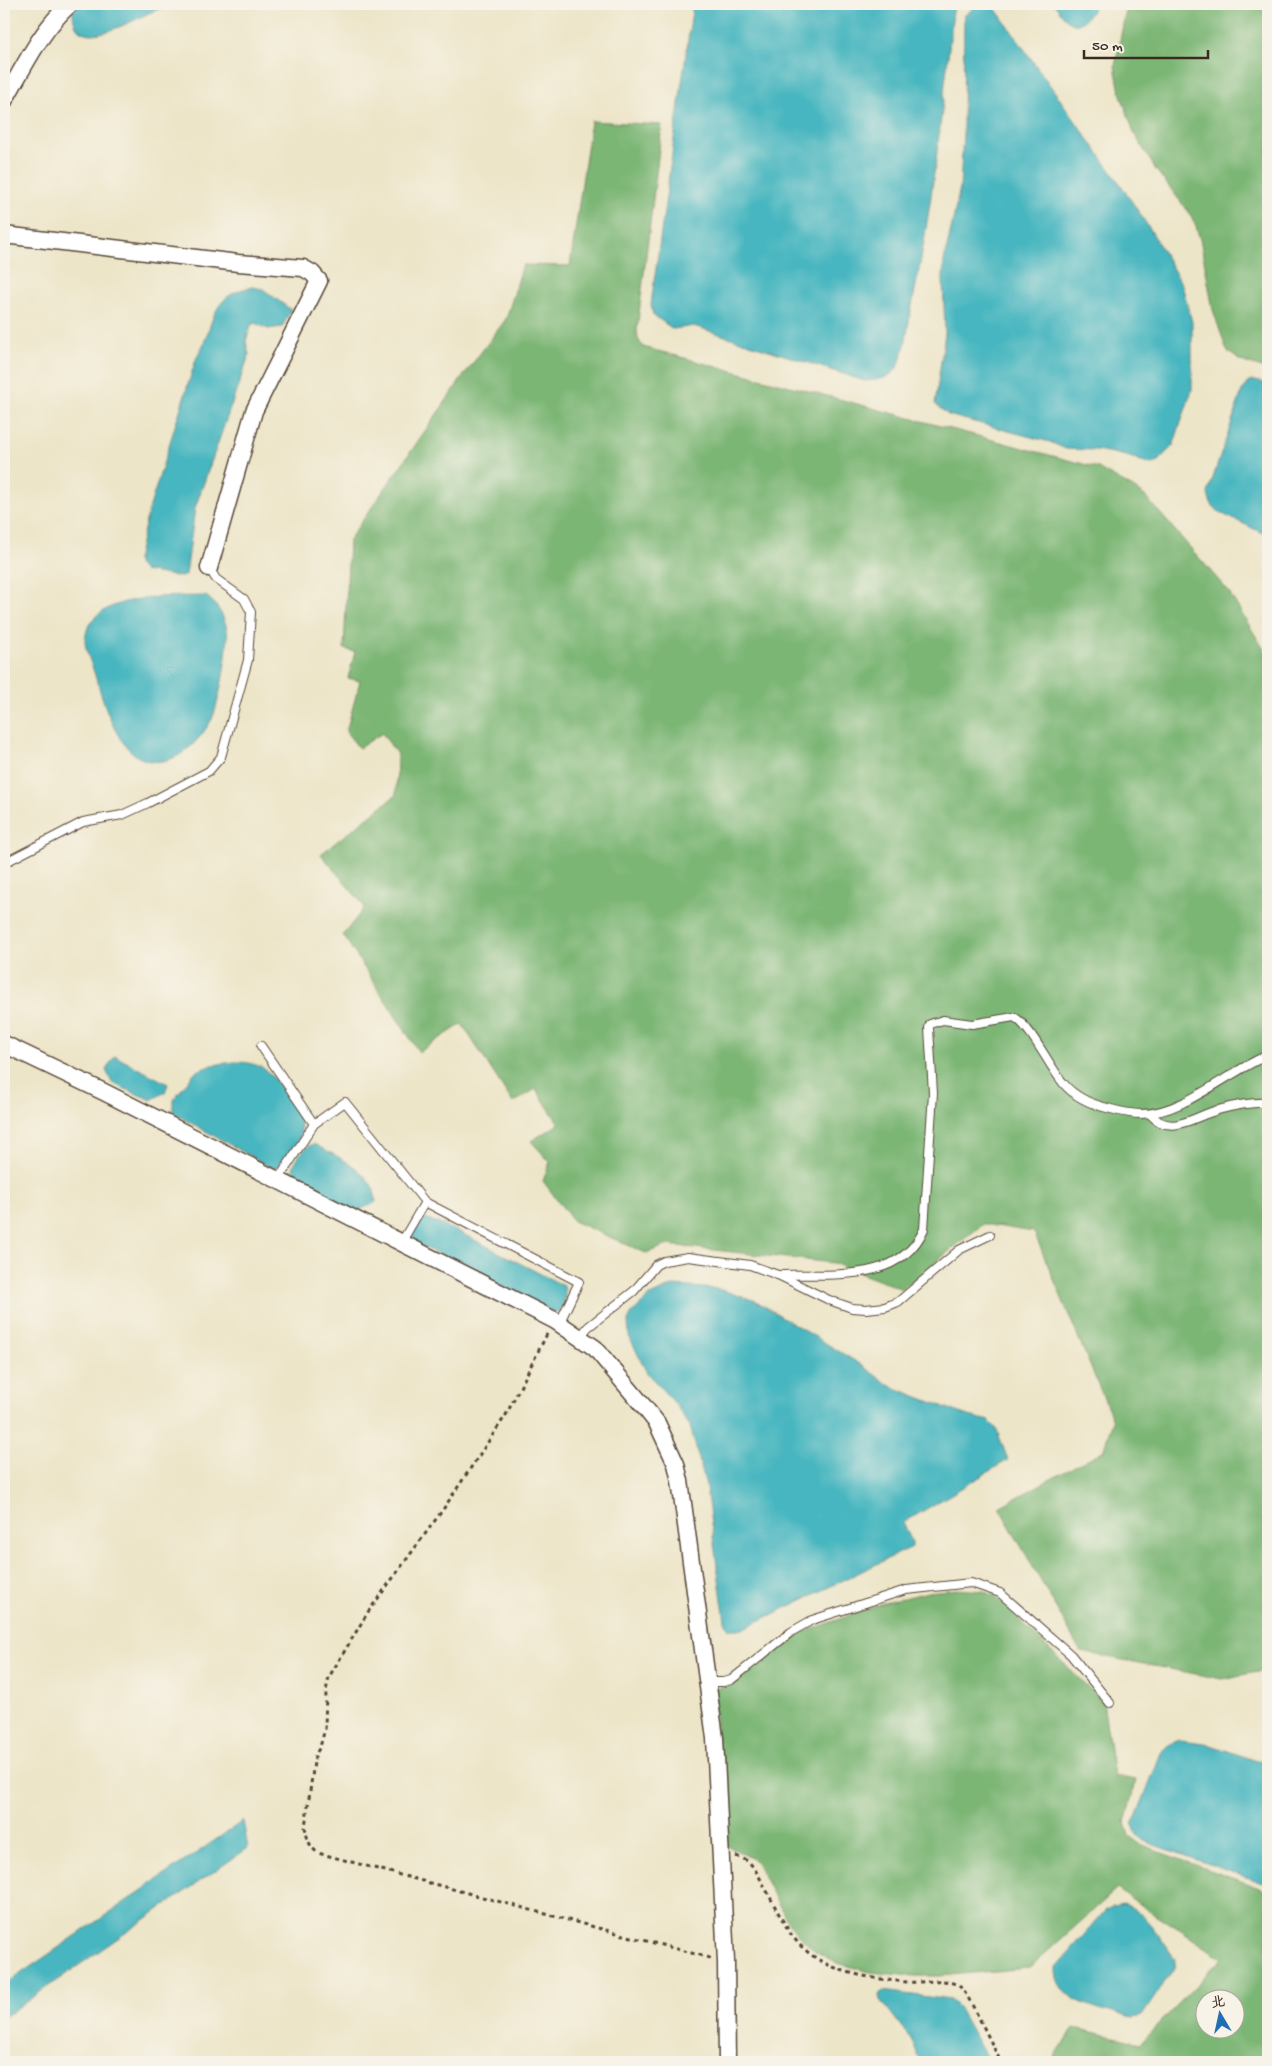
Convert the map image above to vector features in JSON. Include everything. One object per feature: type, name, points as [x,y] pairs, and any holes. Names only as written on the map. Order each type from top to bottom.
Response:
[{"type":"street","points":[[4,101],[42,34],[53,19],[70,4]]},
{"type":"street","points":[[4,236],[303,268],[312,273],[319,281],[254,411],[209,568]]},
{"type":"street","points":[[4,1044],[104,1092],[556,1322],[595,1348],[656,1423],[676,1464],[680,1481],[716,1738],[726,1962],[726,2062]]},
{"type":"lane","points":[[4,863],[83,822],[122,814],[148,803],[209,771],[222,757],[248,660],[251,612],[244,599],[216,579],[209,568]]},
{"type":"lane","points":[[778,1275],[817,1276],[864,1272],[900,1259],[920,1238],[924,1229],[933,1093],[929,1028],[930,1024],[934,1022],[944,1020],[972,1024],[1014,1017],[1025,1027],[1056,1074],[1072,1092],[1103,1107],[1127,1113],[1150,1114],[1175,1107],[1268,1055]]},
{"type":"lane","points":[[261,1046],[314,1124]]},
{"type":"lane","points":[[278,1180],[314,1124],[345,1102],[425,1202],[578,1282],[556,1322]]},
{"type":"lane","points":[[1150,1114],[1153,1118],[1166,1123],[1181,1124],[1217,1110],[1268,1103]]},
{"type":"lane","points":[[401,1243],[425,1202]]},
{"type":"lane","points":[[580,1337],[588,1327],[634,1291],[656,1265],[664,1260],[688,1257],[750,1265],[778,1275],[829,1300],[852,1308],[866,1309],[885,1307],[898,1302],[959,1250],[990,1235]]},
{"type":"lane","points":[[708,1682],[731,1680],[791,1632],[812,1620],[906,1590],[971,1583],[1000,1593],[1064,1648],[1110,1703]]},
{"type":"path","points":[[556,1322],[506,1416],[442,1511],[368,1612],[329,1677],[326,1690],[325,1729],[320,1747],[315,1756],[306,1828],[307,1837],[310,1846],[318,1853],[726,1962]]},
{"type":"path","points":[[721,1853],[731,1854],[748,1861],[770,1895],[789,1931],[804,1949],[820,1960],[850,1973],[915,1983],[948,1981],[961,1987],[1001,2062]]},
{"type":"green space","points":[[1127,4],[1268,4],[1268,370],[1241,361],[1227,351],[1213,310],[1201,243],[1196,226],[1188,211],[1156,170],[1134,133],[1120,92],[1115,66]]},
{"type":"green space","points":[[591,121],[662,125],[637,330],[638,339],[643,347],[1098,468],[1145,496],[1228,591],[1268,656],[1268,1670],[1222,1679],[1081,1652],[999,1507],[1103,1451],[1113,1420],[1034,1232],[983,1224],[902,1289],[833,1263],[668,1245],[646,1253],[573,1221],[543,1181],[550,1162],[531,1141],[559,1124],[536,1089],[513,1103],[462,1024],[419,1052],[343,935],[365,907],[321,854],[396,795],[397,754],[382,733],[359,748],[346,732],[360,681],[348,678],[355,652],[344,649],[349,540],[467,371],[506,319],[523,265],[570,266]]},
{"type":"green space","points":[[956,1589],[983,1591],[995,1596],[1103,1702],[1114,1776],[1136,1780],[1125,1823],[1129,1836],[1143,1846],[1268,1891],[1268,2062],[1051,2062],[1074,2028],[1141,2043],[1222,1958],[1117,1889],[1029,1968],[938,1976],[870,1972],[837,1963],[815,1951],[796,1933],[788,1922],[755,1860],[726,1845],[713,1690],[746,1676],[799,1634],[880,1604],[928,1592]]},
{"type":"water","points":[[80,4],[182,4],[155,11],[117,28],[92,34],[82,32],[75,25],[73,11]]},
{"type":"water","points":[[693,4],[957,4],[953,11],[931,199],[906,340],[896,369],[886,377],[865,381],[694,326],[673,329],[653,315],[651,304]]},
{"type":"water","points":[[978,4],[991,4],[995,8],[1121,185],[1153,234],[1182,285],[1192,322],[1192,390],[1173,446],[1156,463],[1150,464],[1127,456],[1097,450],[1066,449],[1050,442],[948,415],[935,404],[945,333],[944,261],[960,188],[963,134],[964,16]]},
{"type":"water","points":[[1054,4],[1097,4],[1085,20],[1075,24],[1066,19]]},
{"type":"water","points":[[252,287],[263,289],[291,310],[282,327],[268,329],[255,323],[251,325],[246,341],[249,355],[195,508],[186,575],[181,577],[144,571],[137,560],[147,516],[196,359],[220,305],[227,297],[237,291]]},
{"type":"water","points":[[1251,380],[1268,384],[1268,535],[1220,513],[1212,505],[1208,493],[1242,391]]},
{"type":"water","points":[[206,596],[220,611],[226,625],[228,638],[218,701],[212,719],[200,737],[184,752],[174,758],[164,761],[143,759],[124,744],[110,720],[86,647],[85,640],[89,626],[93,619],[104,611],[131,601],[146,598]]},
{"type":"water","points":[[115,1056],[168,1084],[165,1092],[151,1100],[112,1083],[106,1070]]},
{"type":"water","points":[[234,1062],[254,1065],[267,1071],[285,1094],[299,1120],[301,1132],[297,1144],[289,1155],[275,1168],[175,1114],[173,1109],[173,1100],[195,1072],[212,1065]]},
{"type":"water","points":[[314,1144],[362,1173],[374,1191],[376,1202],[355,1212],[312,1192],[302,1185],[296,1177],[293,1168],[302,1152]]},
{"type":"water","points":[[423,1217],[461,1233],[564,1286],[565,1298],[563,1306],[558,1312],[554,1313],[414,1242],[411,1238],[416,1224]]},
{"type":"water","points":[[672,1286],[718,1289],[756,1301],[860,1364],[890,1386],[965,1415],[989,1421],[996,1428],[1008,1460],[903,1523],[912,1542],[912,1547],[742,1629],[729,1629],[725,1621],[705,1481],[690,1426],[673,1401],[647,1373],[629,1336],[628,1321],[632,1313],[650,1296]]},
{"type":"water","points":[[1180,1740],[1205,1743],[1257,1761],[1268,1762],[1268,1885],[1144,1841],[1137,1835],[1133,1825],[1161,1753],[1167,1745]]},
{"type":"water","points":[[243,1821],[248,1848],[4,2017],[4,1985]]},
{"type":"water","points":[[1123,1904],[1131,1907],[1146,1919],[1175,1959],[1174,1968],[1142,2016],[1133,2018],[1092,2007],[1081,2002],[1062,1989],[1057,1979],[1056,1967],[1105,1911],[1113,1906]]},
{"type":"water","points":[[883,1991],[951,2000],[958,2007],[989,2062],[922,2062],[910,2038],[881,2000],[880,1995]]}]
